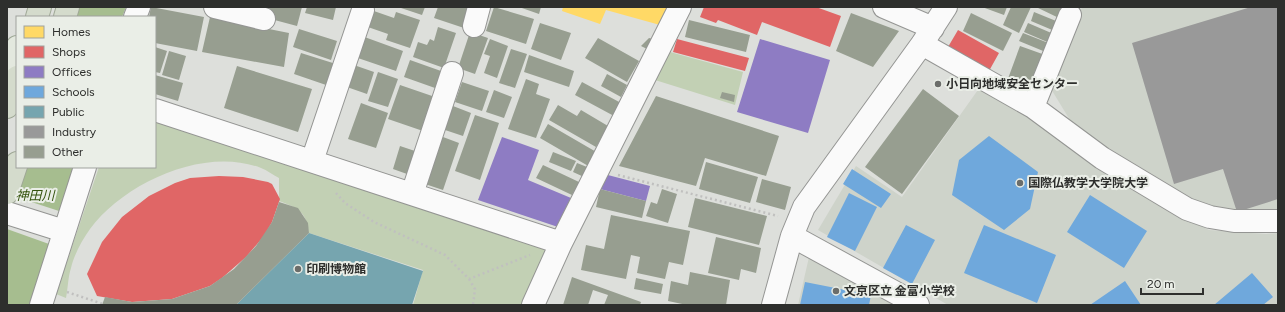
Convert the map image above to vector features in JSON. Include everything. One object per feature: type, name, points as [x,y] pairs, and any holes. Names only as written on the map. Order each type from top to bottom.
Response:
[{"type":"highway","points":[[7,107],[16,80]]},
{"type":"highway","points":[[7,193],[16,166]]},
{"type":"main road","points":[[7,78],[16,50]]},
{"type":"street","points":[[215,7],[264,19]]},
{"type":"street","points":[[533,305],[561,243],[680,7]]},
{"type":"street","points":[[884,7],[1033,107],[1102,158],[1187,209],[1210,217],[1234,221],[1278,221]]},
{"type":"street","points":[[773,305],[795,229],[804,208],[928,36],[946,7]]},
{"type":"street","points":[[312,161],[363,10]]},
{"type":"street","points":[[1033,107],[1070,15]]},
{"type":"street","points":[[412,194],[452,73]]},
{"type":"street","points":[[156,110],[561,243]]},
{"type":"street","points":[[44,304],[61,230],[85,168]]},
{"type":"street","points":[[7,213],[61,230]]},
{"type":"street","points":[[795,229],[918,305]]},
{"type":"path","points":[[598,170],[795,229]]},
{"type":"path","points":[[332,188],[345,203],[374,222],[445,255],[470,278],[474,289],[473,305]]},
{"type":"path","points":[[470,278],[526,258],[531,254]]},
{"type":"path","points":[[66,292],[103,304]]},
{"type":"shaded area","points":[[1082,7],[1278,7],[1278,215],[1213,211],[1161,184],[1073,125],[1051,89]]},
{"type":"shaded area","points":[[670,52],[743,72],[735,105],[655,80]]},
{"type":"shaded area","name":"国際仏教学大学院大学","points":[[980,87],[1029,113],[1181,216],[1209,230],[1266,234],[1278,233],[1278,305],[948,305],[818,230],[856,166],[902,197]]},
{"type":"shaded area","points":[[156,119],[554,247],[527,305],[413,305],[423,270],[309,233],[306,220],[300,211],[279,201],[279,178],[261,168],[239,162],[215,162],[191,166],[167,173],[144,184],[123,197],[105,212],[90,229],[81,243],[70,271],[66,298],[56,294],[99,168],[156,168]]},
{"type":"shaded area","name":"文京区立 金富小学校","points":[[809,257],[896,305],[798,305]]},
{"type":"water","points":[[66,7],[126,7],[122,16],[62,16]]},
{"type":"water","name":"神田川","points":[[16,168],[74,168],[29,305],[7,305],[7,186]]},
{"type":"pier","points":[[7,194],[59,211],[49,244],[7,229]]},
{"type":"building: Homes","points":[[563,7],[669,7],[660,25],[606,10],[600,24],[562,11]]},
{"type":"building: Shops","points":[[704,7],[816,7],[841,16],[830,47],[762,22],[757,35],[718,20],[716,23],[700,17]]},
{"type":"building: Shops","points":[[958,30],[999,53],[989,71],[948,47]]},
{"type":"building: Shops","points":[[677,39],[749,58],[745,71],[673,52]]},
{"type":"building: Shops","points":[[219,176],[243,177],[268,182],[272,184],[280,199],[272,222],[264,236],[246,257],[222,278],[210,286],[172,299],[132,302],[97,296],[87,274],[102,242],[122,217],[149,196],[175,183],[190,178]]},
{"type":"building: Offices","points":[[760,39],[830,60],[808,133],[737,112]]},
{"type":"building: Offices","points":[[502,137],[539,150],[528,180],[571,198],[558,227],[478,200]]},
{"type":"building: Offices","points":[[604,174],[650,186],[646,201],[600,189]]},
{"type":"building: Schools","points":[[989,136],[1038,172],[1030,209],[1004,230],[952,195],[959,160]]},
{"type":"building: Schools","points":[[852,169],[891,194],[881,208],[843,184]]},
{"type":"building: Schools","points":[[849,193],[877,207],[855,251],[827,237]]},
{"type":"building: Schools","points":[[1090,195],[1147,231],[1124,268],[1067,232]]},
{"type":"building: Schools","points":[[906,225],[935,240],[912,284],[883,268]]},
{"type":"building: Schools","points":[[984,225],[1056,255],[1037,303],[964,273]]},
{"type":"building: Schools","points":[[1252,273],[1273,297],[1263,305],[1214,305]]},
{"type":"building: Schools","points":[[1125,281],[1141,305],[1090,305]]},
{"type":"building: Schools","points":[[805,282],[871,295],[869,305],[800,305]]},
{"type":"building: Public","points":[[309,233],[423,271],[412,305],[236,305]]},
{"type":"building: Industry","points":[[1251,7],[1278,7],[1278,199],[1237,212],[1223,169],[1174,184],[1132,43]]},
{"type":"building: Other","points":[[151,7],[204,17],[197,51],[156,43],[156,16],[149,16]]},
{"type":"building: Other","points":[[270,7],[302,7],[297,26],[267,18]]},
{"type":"building: Other","points":[[307,7],[336,7],[333,20],[305,13]]},
{"type":"building: Other","points":[[398,7],[425,7],[422,15]]},
{"type":"building: Other","points":[[438,7],[471,7],[464,28],[434,18]]},
{"type":"building: Other","points":[[494,7],[534,19],[526,44],[486,31]]},
{"type":"building: Other","points":[[519,7],[541,7],[539,14]]},
{"type":"building: Other","points":[[982,7],[1007,7],[1004,15]]},
{"type":"building: Other","points":[[1011,7],[1031,7],[1019,33],[1003,25]]},
{"type":"building: Other","points":[[1036,7],[1066,7],[1061,19]]},
{"type":"building: Other","points":[[371,10],[394,18],[396,12],[420,20],[410,48],[386,40],[388,34],[365,26]]},
{"type":"building: Other","points":[[1034,12],[1061,23],[1057,32],[1031,21]]},
{"type":"building: Other","points":[[851,13],[899,31],[873,67],[836,51]]},
{"type":"building: Other","points":[[971,13],[1012,33],[1003,51],[963,31]]},
{"type":"building: Other","points":[[210,17],[289,33],[284,67],[202,52]]},
{"type":"building: Other","points":[[689,20],[750,35],[746,52],[685,37]]},
{"type":"building: Other","points":[[540,23],[571,33],[561,60],[531,49]]},
{"type":"building: Other","points":[[1028,23],[1056,35],[1052,44],[1024,32]]},
{"type":"building: Other","points":[[438,27],[456,33],[444,68],[413,57],[418,42],[427,45],[430,39],[434,41]]},
{"type":"building: Other","points":[[299,29],[337,41],[331,60],[293,47]]},
{"type":"building: Other","points":[[470,32],[488,38],[475,74],[458,68]]},
{"type":"building: Other","points":[[1023,33],[1051,44],[1048,53],[1019,41]]},
{"type":"building: Other","points":[[359,35],[403,51],[396,71],[352,56]]},
{"type":"building: Other","points":[[598,38],[639,61],[627,82],[585,58]]},
{"type":"building: Other","points":[[649,38],[657,40],[651,51],[641,46]]},
{"type":"building: Other","points":[[490,39],[508,46],[497,78],[484,73],[490,56],[484,54]]},
{"type":"building: Other","points":[[1020,46],[1048,56],[1034,94],[1006,84]]},
{"type":"building: Other","points":[[156,47],[167,51],[160,73],[156,72]]},
{"type":"building: Other","points":[[511,49],[527,54],[515,88],[499,83]]},
{"type":"building: Other","points":[[169,51],[186,56],[179,80],[162,75]]},
{"type":"building: Other","points":[[301,53],[336,64],[329,86],[294,74]]},
{"type":"building: Other","points":[[529,55],[574,71],[569,87],[524,72]]},
{"type":"building: Other","points":[[410,60],[441,71],[435,88],[404,77]]},
{"type":"building: Other","points":[[351,64],[374,72],[367,94],[344,86]]},
{"type":"building: Other","points":[[237,66],[312,89],[298,132],[224,108]]},
{"type":"building: Other","points":[[378,72],[398,79],[388,107],[368,101]]},
{"type":"building: Other","points":[[607,74],[627,85],[621,97],[601,86]]},
{"type":"building: Other","points":[[156,75],[183,83],[178,101],[156,94]]},
{"type":"building: Other","points":[[526,79],[539,84],[536,94],[550,99],[536,138],[508,129]]},
{"type":"building: Other","points":[[462,82],[489,91],[482,111],[455,102]]},
{"type":"building: Other","points":[[582,82],[621,103],[614,116],[575,95]]},
{"type":"building: Other","points":[[400,85],[435,97],[423,131],[388,119]]},
{"type":"building: Other","points":[[923,89],[959,116],[902,194],[865,167]]},
{"type":"building: Other","points":[[494,90],[512,97],[504,118],[486,112]]},
{"type":"building: Other","points":[[722,92],[735,95],[734,102],[720,98]]},
{"type":"building: Other","points":[[656,96],[779,136],[766,176],[705,158],[696,186],[619,166]]},
{"type":"building: Other","points":[[361,103],[388,113],[376,148],[348,139]]},
{"type":"building: Other","points":[[558,105],[577,116],[581,110],[608,126],[596,147],[549,120]]},
{"type":"building: Other","points":[[453,106],[471,113],[463,136],[445,130]]},
{"type":"building: Other","points":[[475,115],[499,123],[480,180],[455,171]]},
{"type":"building: Other","points":[[548,124],[598,153],[590,167],[540,138]]},
{"type":"building: Other","points":[[435,134],[459,143],[443,190],[419,182]]},
{"type":"building: Other","points":[[400,146],[415,151],[407,174],[393,169]]},
{"type":"building: Other","points":[[553,152],[576,161],[571,171],[549,162]]},
{"type":"building: Other","points":[[706,162],[758,177],[750,203],[699,189]]},
{"type":"building: Other","points":[[577,163],[587,167],[584,177],[573,172]]},
{"type":"building: Other","points":[[543,165],[579,182],[572,195],[536,178]]},
{"type":"building: Other","points":[[762,179],[791,187],[785,210],[756,202]]},
{"type":"building: Other","points":[[600,189],[646,201],[642,218],[596,207]]},
{"type":"building: Other","points":[[662,189],[677,194],[668,223],[646,216],[651,202],[657,204]]},
{"type":"building: Other","points":[[695,198],[767,216],[759,245],[688,227]]},
{"type":"building: Other","points":[[279,202],[298,208],[308,223],[309,233],[236,305],[102,305],[105,297],[132,302],[172,299],[210,286],[234,269],[256,246],[272,222]]},
{"type":"building: Other","points":[[611,215],[690,231],[683,265],[669,262],[665,279],[637,273],[640,257],[631,255],[626,279],[581,270],[586,245],[604,249]]},
{"type":"building: Other","points":[[716,237],[761,248],[756,273],[741,269],[739,280],[708,273]]},
{"type":"building: Other","points":[[690,272],[730,280],[726,305],[687,305],[668,301],[671,281],[688,285]]},
{"type":"building: Other","points":[[572,277],[641,302],[640,305],[604,305],[608,295],[593,290],[588,305],[563,305]]},
{"type":"building: Other","points":[[636,278],[663,284],[661,294],[634,289]]},
{"type":"place","name":"小日向地域安全センター","points":[[938,84]]},
{"type":"place","name":"国際仏教学大学院大学","points":[[1020,183]]},
{"type":"place","name":"印刷博物館","points":[[298,269]]},
{"type":"place","name":"文京区立 金富小学校","points":[[836,291]]}]
